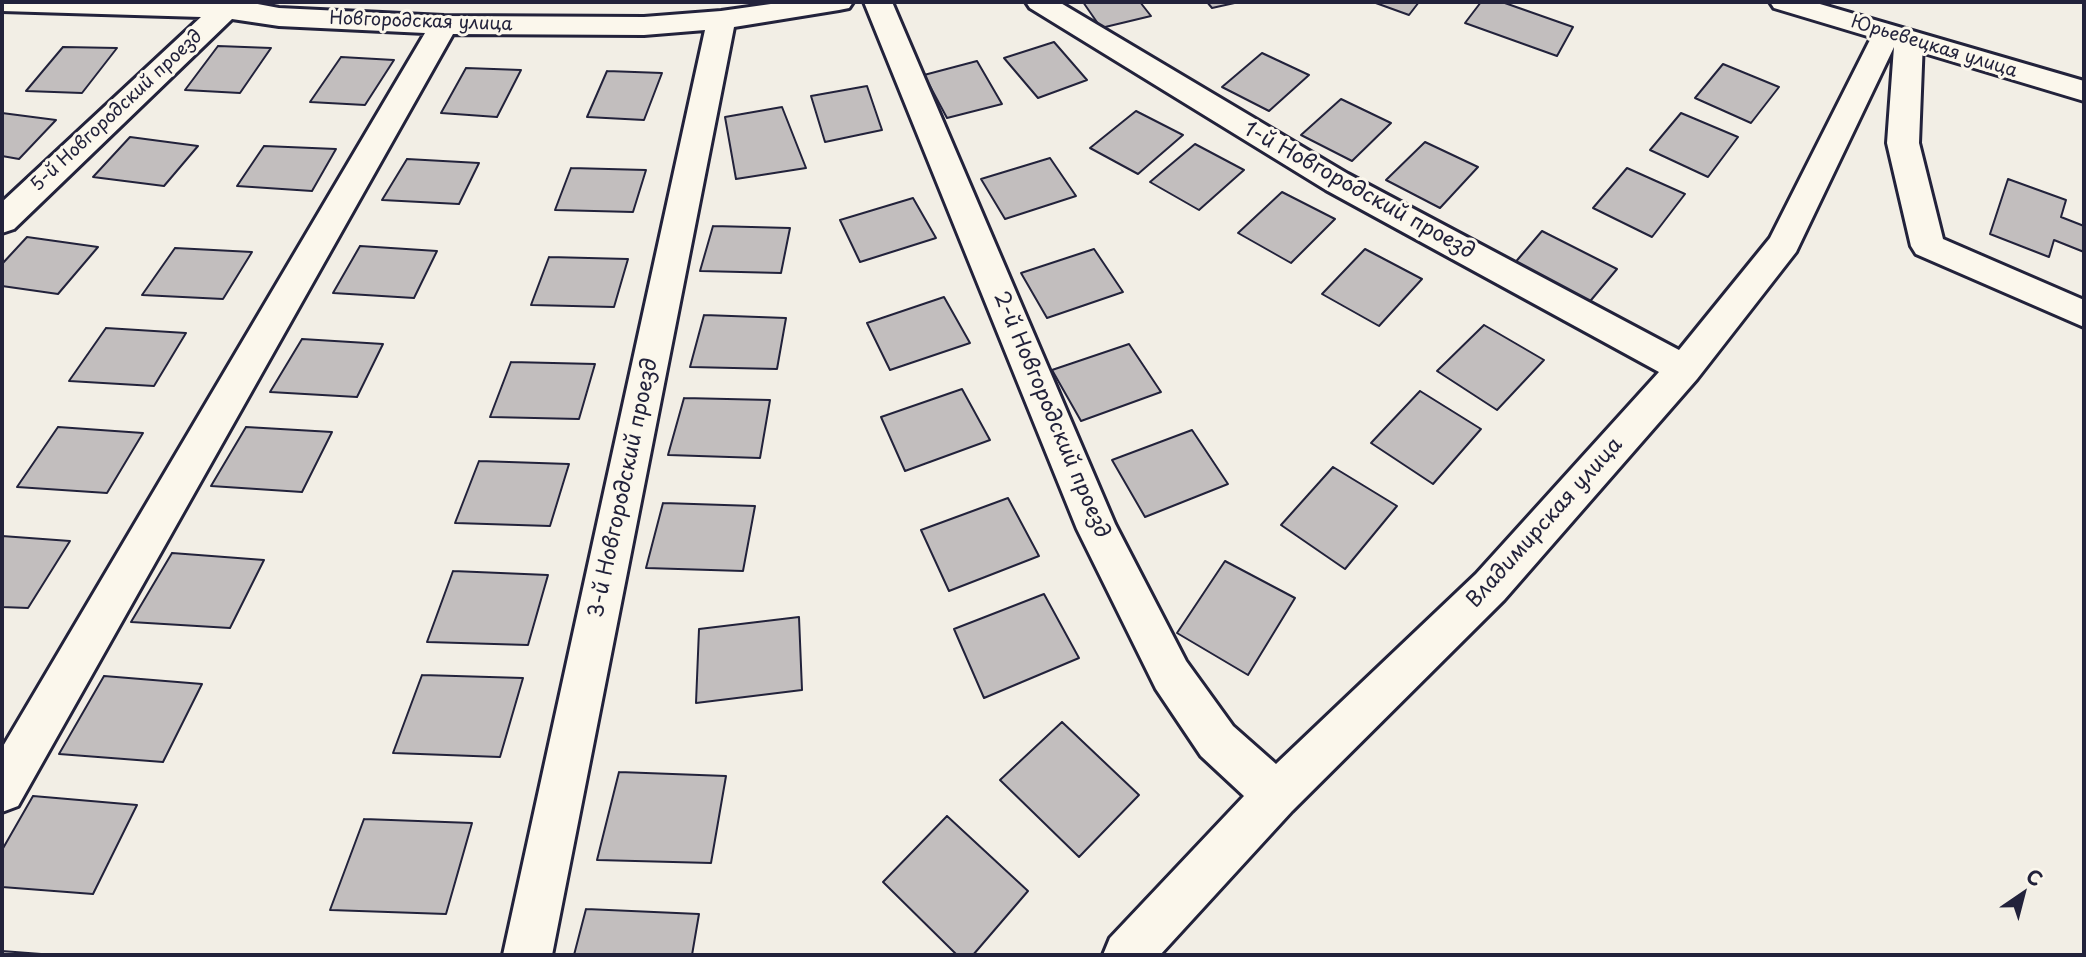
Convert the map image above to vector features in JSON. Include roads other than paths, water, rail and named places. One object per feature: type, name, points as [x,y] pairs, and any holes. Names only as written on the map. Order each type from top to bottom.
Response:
[{"type":"street","name":"Новгородская улица","points":[[2,3],[229,5],[279,17],[444,25],[643,26],[720,20],[839,2]]},
{"type":"street","name":"2-й Новгородский проезд","points":[[878,2],[1097,529],[1171,675],[1217,741],[1276,795]]},
{"type":"street","name":"1-й Новгородский проезд","points":[[1040,2],[1337,182],[1684,369]]},
{"type":"street","name":"Юрьевецкая улица","points":[[1784,2],[2084,91]]},
{"type":"street","name":"5-й Новгородский проезд","points":[[2,221],[229,5]]},
{"type":"street","name":"3-й Новгородский проезд","points":[[528,955],[720,20]]},
{"type":"street","points":[[2,790],[444,25]]},
{"type":"street","name":"Владимирская улица","points":[[1127,955],[1276,795],[1490,587],[1684,369],[1784,244],[1898,37]]},
{"type":"street","points":[[1898,37],[1903,142],[1928,246],[2084,314]]}]
